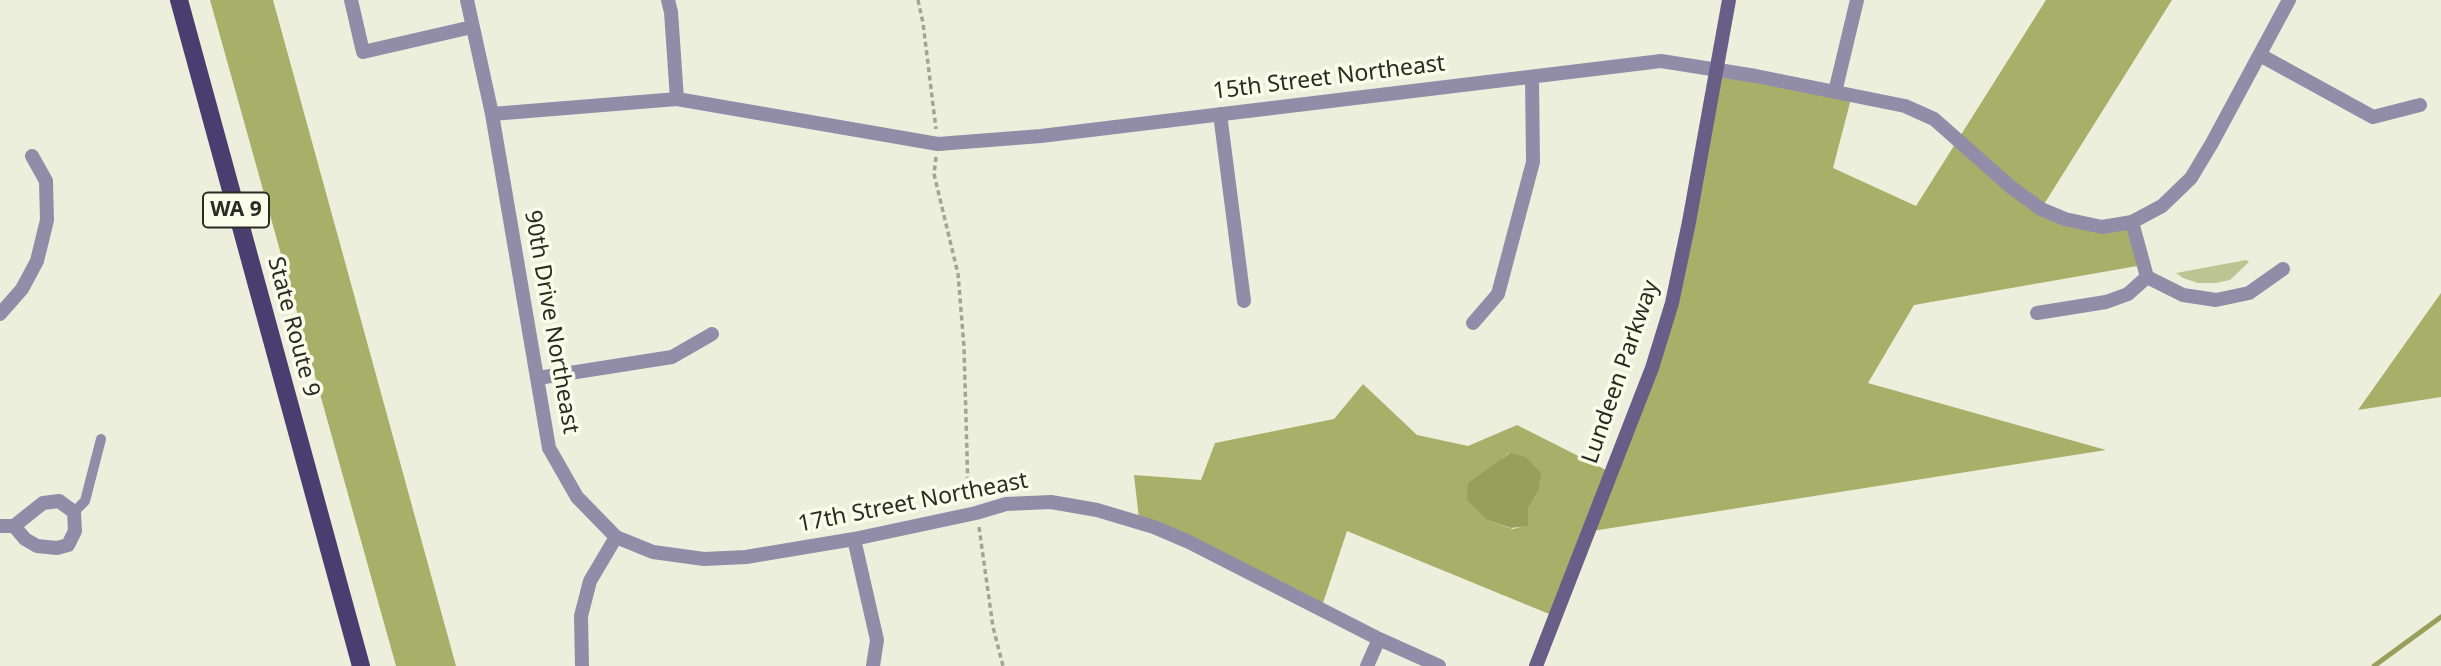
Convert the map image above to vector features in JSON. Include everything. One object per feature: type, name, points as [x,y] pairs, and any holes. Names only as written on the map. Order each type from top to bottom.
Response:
[{"type":"main road","name":"State Route 9","points":[[179,0],[361,666]]},
{"type":"main road","name":"Lundeen Parkway","points":[[1536,666],[1651,368],[1672,303],[1729,0]]},
{"type":"street","points":[[351,0],[363,52],[472,27]]},
{"type":"street","name":"90th Drive Northeast","points":[[467,0],[492,114],[549,448],[577,497],[616,537]]},
{"type":"street","points":[[668,0],[677,99]]},
{"type":"street","points":[[1835,92],[1857,0]]},
{"type":"street","points":[[2283,270],[2249,293],[2216,300],[2183,296],[2147,277],[2132,222],[2162,206],[2191,178],[2289,0]]},
{"type":"street","points":[[2260,55],[2373,117],[2420,105]]},
{"type":"street","name":"15th Street Northeast","points":[[492,114],[677,99],[938,144],[1041,136],[1661,61],[1717,69],[1905,106],[1934,119],[2012,188],[2040,209],[2065,219],[2102,227],[2132,222]]},
{"type":"street","points":[[1473,323],[1498,294],[1533,163],[1532,77]]},
{"type":"street","points":[[1220,114],[1244,301]]},
{"type":"street","points":[[0,314],[22,289],[37,261],[47,220],[46,181],[32,156]]},
{"type":"street","points":[[2038,313],[2106,302],[2128,294],[2147,277]]},
{"type":"street","points":[[538,378],[672,358],[712,334]]},
{"type":"street","points":[[59,501],[74,512],[75,531],[68,545],[57,548],[37,546],[7,526],[43,503],[59,501]]},
{"type":"street","name":"17th Street Northeast","points":[[616,537],[653,552],[704,559],[746,557],[854,539],[1006,505],[1051,502],[1097,510],[1154,527],[1439,666]]},
{"type":"street","points":[[582,666],[581,616],[590,581],[616,537]]},
{"type":"street","points":[[854,539],[877,640],[873,666]]},
{"type":"street","points":[[1367,666],[1379,639]]},
{"type":"lane","points":[[74,512],[85,501],[101,439]]},
{"type":"path","points":[[918,0],[938,144],[934,174],[958,274],[964,346],[968,490],[982,543],[993,627],[1003,666]]},
{"type":"shaded area","points":[[210,0],[273,0],[456,666],[396,666]]},
{"type":"shaded area","points":[[2046,0],[2172,0],[2041,209],[2065,219],[2132,222],[2143,265],[1914,305],[1868,383],[2106,450],[1586,532],[1554,616],[1347,531],[1320,612],[1139,519],[1134,475],[1201,480],[1215,443],[1334,419],[1363,384],[1417,435],[1468,446],[1517,425],[1610,472],[1652,368],[1717,69],[1852,95],[1833,168],[1916,206]],"holes":[[[1509,453],[1538,492],[1528,509],[1528,525],[1513,529],[1487,520],[1490,469]]]},
{"type":"shaded area","points":[[2246,260],[2249,262],[2230,280],[2216,283],[2198,283],[2176,273]]},
{"type":"shaded area","points":[[2441,293],[2441,397],[2358,410]]},
{"type":"shaded area","points":[[1510,453],[1526,457],[1541,473],[1538,492],[1528,509],[1528,526],[1511,528],[1487,520],[1467,500],[1468,483]]},
{"type":"waterway","points":[[2374,666],[2441,617]]}]
